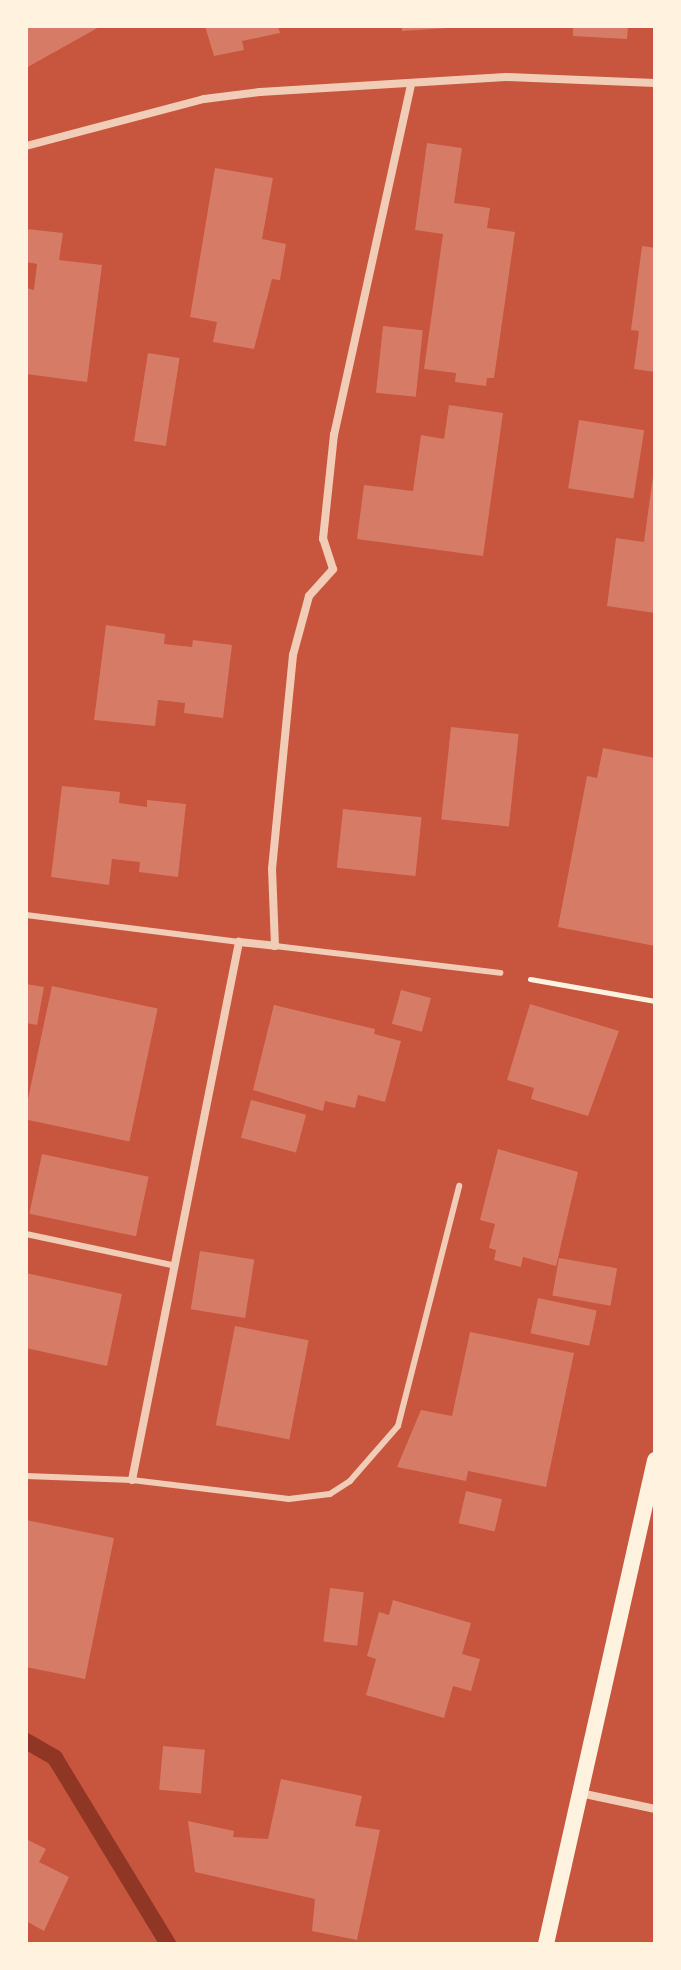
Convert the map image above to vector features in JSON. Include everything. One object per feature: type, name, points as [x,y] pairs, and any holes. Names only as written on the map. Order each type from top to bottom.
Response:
[{"type":"main road","points":[[546,1944],[655,1460]]},
{"type":"street","points":[[26,146],[204,99],[506,77],[655,83]]},
{"type":"street","points":[[132,1480],[172,1265],[239,942],[275,946],[272,869],[293,655],[309,596],[333,569],[323,539],[334,435],[411,86]]},
{"type":"street","points":[[579,1793],[655,1809]]},
{"type":"lane","points":[[26,915],[239,942]]},
{"type":"lane","points":[[275,946],[500,973]]},
{"type":"lane","points":[[26,1476],[132,1480],[310,1498],[330,1494],[374,1459],[398,1426],[459,1186]]},
{"type":"lane","points":[[26,1234],[172,1265]]},
{"type":"path","points":[[500,973],[655,1001]]},
{"type":"building","points":[[26,26],[101,26],[26,68]]},
{"type":"building","points":[[205,26],[278,26],[280,33],[242,41],[244,50],[214,56]]},
{"type":"building","points":[[402,26],[448,26],[448,28],[402,31]]},
{"type":"building","points":[[573,26],[628,26],[627,39],[573,36]]},
{"type":"building","points":[[427,143],[462,148],[454,203],[490,208],[487,228],[515,232],[494,378],[487,378],[486,386],[455,382],[456,373],[424,369],[443,234],[415,230]]},
{"type":"building","points":[[215,168],[273,178],[262,239],[286,244],[280,280],[272,279],[254,349],[213,342],[217,322],[190,317]]},
{"type":"building","points":[[26,229],[63,233],[59,260],[102,265],[87,382],[26,374],[26,288],[34,290],[37,264],[26,262]]},
{"type":"building","points":[[642,246],[655,248],[655,372],[634,369],[639,331],[631,330]]},
{"type":"building","points":[[383,326],[423,330],[416,397],[376,393]]},
{"type":"building","points":[[148,353],[180,358],[166,446],[134,441]]},
{"type":"building","points":[[449,405],[503,413],[483,556],[357,539],[364,485],[413,491],[421,435],[444,439]]},
{"type":"building","points":[[579,420],[644,430],[633,498],[568,488]]},
{"type":"building","points":[[653,476],[655,613],[607,606],[616,538],[644,542]]},
{"type":"building","points":[[106,625],[165,634],[164,644],[192,647],[193,640],[232,645],[223,718],[184,713],[185,703],[158,700],[155,726],[94,720]]},
{"type":"building","points":[[451,727],[519,734],[509,827],[441,819]]},
{"type":"building","points":[[603,748],[655,758],[655,946],[558,927],[587,776],[597,778]]},
{"type":"building","points":[[62,786],[120,792],[119,803],[147,807],[147,800],[186,804],[178,877],[139,872],[140,862],[112,859],[109,885],[51,877]]},
{"type":"building","points":[[343,809],[422,817],[415,876],[337,868]]},
{"type":"building","points":[[26,984],[44,987],[37,1025],[26,1023]]},
{"type":"building","points":[[52,986],[158,1008],[129,1141],[26,1120]]},
{"type":"building","points":[[401,990],[431,998],[422,1032],[392,1024]]},
{"type":"building","points":[[530,1004],[619,1031],[588,1116],[531,1099],[534,1088],[507,1080]]},
{"type":"building","points":[[274,1005],[375,1029],[374,1034],[401,1041],[385,1102],[358,1095],[355,1108],[325,1101],[323,1111],[253,1090]]},
{"type":"building","points":[[251,1100],[306,1115],[296,1152],[241,1138]]},
{"type":"building","points":[[498,1149],[578,1172],[556,1266],[523,1257],[521,1267],[494,1260],[496,1250],[489,1248],[495,1224],[480,1220]]},
{"type":"building","points":[[42,1154],[149,1177],[136,1236],[29,1214]]},
{"type":"building","points":[[200,1251],[254,1260],[245,1318],[191,1309]]},
{"type":"building","points":[[559,1258],[617,1268],[611,1306],[552,1295]]},
{"type":"building","points":[[26,1273],[122,1294],[107,1366],[26,1348]]},
{"type":"building","points":[[538,1298],[597,1310],[589,1346],[531,1333]]},
{"type":"building","points":[[235,1326],[309,1340],[289,1439],[216,1425]]},
{"type":"building","points":[[470,1332],[574,1353],[546,1487],[468,1471],[466,1481],[397,1467],[421,1410],[452,1416]]},
{"type":"building","points":[[466,1491],[502,1499],[495,1531],[459,1523]]},
{"type":"building","points":[[26,1520],[114,1538],[85,1679],[26,1667]]},
{"type":"building","points":[[330,1588],[364,1592],[357,1646],[323,1642]]},
{"type":"building","points":[[393,1600],[471,1623],[462,1654],[480,1659],[471,1691],[453,1686],[444,1718],[366,1695],[376,1659],[367,1656],[379,1612],[389,1615]]},
{"type":"building","points":[[163,1746],[205,1750],[201,1793],[159,1790]]},
{"type":"building","points":[[281,1779],[362,1796],[355,1826],[380,1830],[357,1940],[312,1931],[315,1899],[195,1872],[188,1821],[234,1831],[233,1837],[268,1839]]},
{"type":"building","points":[[26,1839],[46,1849],[39,1862],[69,1877],[44,1931],[26,1921]]},
{"type":"waterway","points":[[26,1741],[55,1758],[168,1944]]}]
